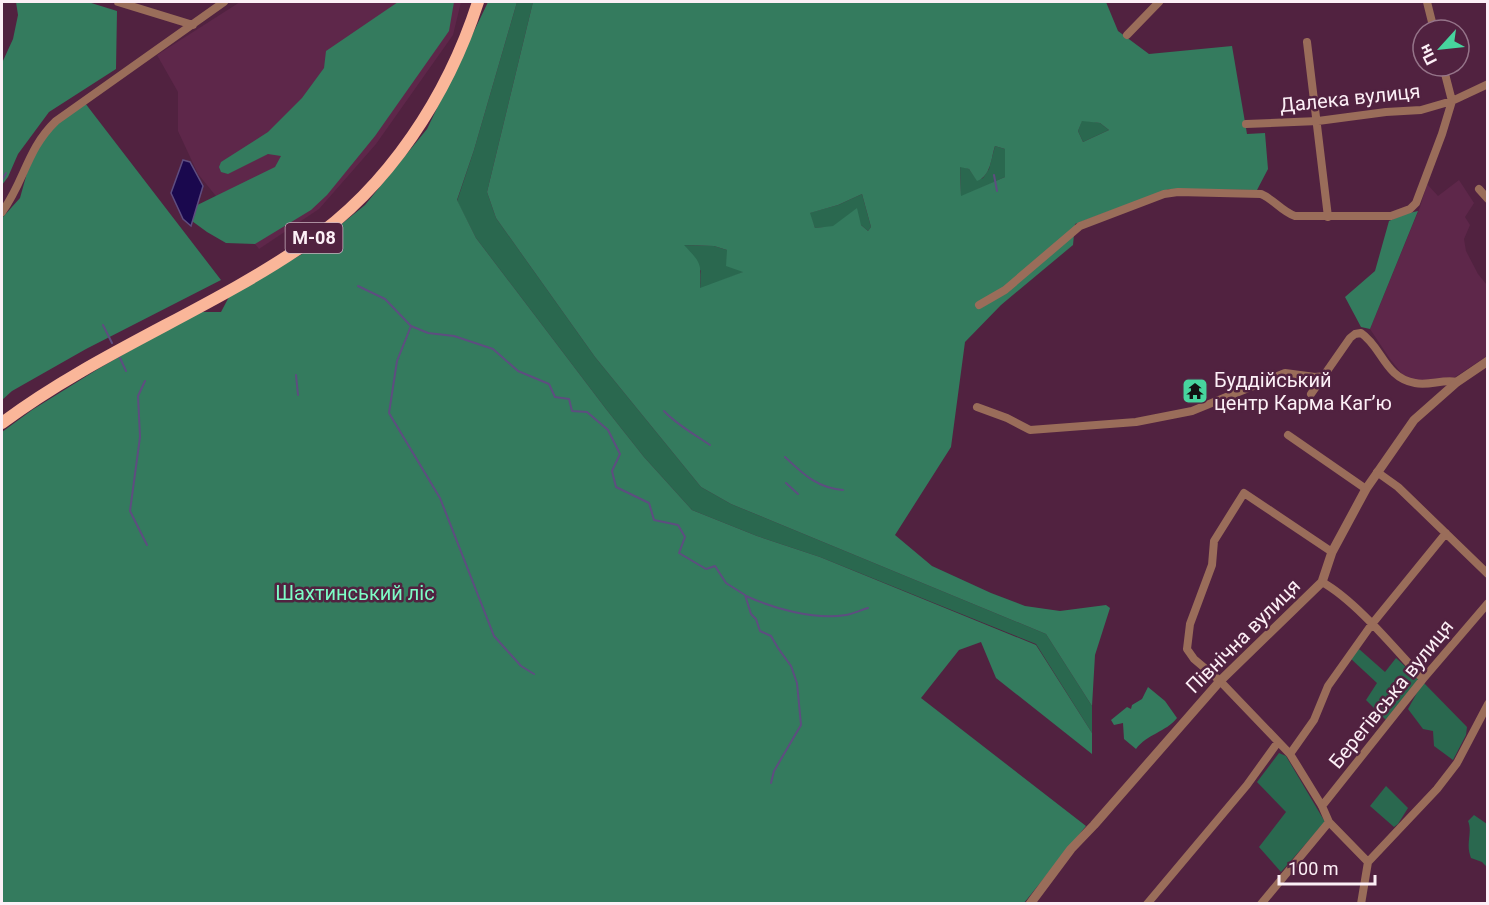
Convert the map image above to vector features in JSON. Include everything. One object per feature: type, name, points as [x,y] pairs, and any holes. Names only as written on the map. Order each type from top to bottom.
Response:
[{"type":"highway","name":"М-08","points":[[2,423],[35,399],[108,355],[275,264],[343,216],[379,178],[422,120],[459,53],[478,2]]},
{"type":"street","points":[[118,2],[193,25]]},
{"type":"street","points":[[2,212],[18,186],[33,149],[51,125],[224,2]]},
{"type":"street","points":[[1127,35],[1159,2]]},
{"type":"street","points":[[1427,2],[1431,18]]},
{"type":"street","points":[[1307,42],[1328,217]]},
{"type":"street","points":[[979,305],[1005,290],[1080,226],[1164,194],[1178,192],[1261,194],[1273,199],[1283,212],[1328,217],[1391,216],[1410,209],[1416,203],[1452,101],[1446,78]]},
{"type":"street","name":"Далека вулиця","points":[[1246,124],[1317,121],[1421,110],[1452,101],[1488,84]]},
{"type":"street","points":[[1479,189],[1488,199]]},
{"type":"street","points":[[1311,394],[1350,338],[1361,333],[1384,363],[1403,380],[1417,384],[1447,380],[1457,382]]},
{"type":"street","name":"Північна вулиця","points":[[1030,903],[1071,849],[1220,681],[1322,582],[1332,552],[1366,489],[1414,420],[1457,382],[1488,360]]},
{"type":"street","points":[[977,407],[1007,418],[1029,430],[1125,423],[1192,411],[1286,374],[1325,376]]},
{"type":"street","points":[[1288,435],[1366,489]]},
{"type":"street","points":[[1377,472],[1398,487],[1488,574]]},
{"type":"street","points":[[1332,552],[1244,493],[1214,541],[1212,565],[1188,635],[1187,649],[1194,659],[1220,681],[1290,754],[1322,806],[1329,822],[1368,862]]},
{"type":"street","points":[[1290,754],[1314,720],[1328,686],[1372,624],[1446,533]]},
{"type":"street","points":[[1322,582],[1332,588],[1372,624],[1423,678]]},
{"type":"street","name":"Берегівська вулиця","points":[[1322,806],[1423,678],[1488,603]]},
{"type":"street","points":[[1361,903],[1368,862],[1437,789],[1457,763],[1488,704]]},
{"type":"street","points":[[1147,903],[1246,785],[1278,742]]},
{"type":"street","points":[[1266,902],[1329,822]]},
{"type":"shaded area","points":[[240,2],[461,2],[453,35],[376,144],[319,209],[259,249],[198,174],[178,131],[178,92],[157,55]]},
{"type":"shaded area","points":[[183,160],[190,162],[203,186],[191,226],[183,219],[171,193]]},
{"type":"shaded area","points":[[1459,180],[1474,203],[1465,217],[1470,225],[1464,239],[1466,251],[1478,274],[1487,285],[1487,356],[1455,377],[1414,381],[1402,374],[1370,329],[1420,207],[1427,184],[1438,196]]},
{"type":"green space","points":[[16,2],[88,2],[117,11],[116,69],[49,112],[18,154],[2,185],[2,63],[13,39],[18,15]]},
{"type":"green space","points":[[398,2],[454,2],[449,31],[375,136],[327,195],[311,210],[255,244],[226,243],[181,213],[275,167],[281,156],[268,154],[228,174],[221,172],[219,167],[221,162],[268,132],[302,98],[324,68],[326,51]]},
{"type":"green space","name":"Шахтинський ліс","points":[[488,2],[517,2],[457,200],[476,238],[644,457],[692,510],[757,536],[820,557],[1036,645],[1092,733],[1092,754],[996,678],[981,642],[959,650],[921,698],[1086,826],[1024,903],[2,903],[2,432],[32,410],[98,369],[197,312],[221,312],[230,295],[311,249],[365,205],[427,129]]},
{"type":"green space","points":[[517,2],[533,2],[487,192],[496,218],[595,357],[701,487],[731,504],[1046,634],[1092,706],[1092,733],[1036,644],[820,557],[757,536],[692,510],[644,457],[606,409],[476,238],[457,201]]},
{"type":"green space","points":[[533,2],[1106,2],[1118,31],[1149,54],[1232,46],[1247,134],[1265,133],[1268,169],[1257,190],[1169,189],[1075,224],[1073,245],[1001,305],[965,342],[951,447],[895,535],[932,566],[1025,606],[1060,611],[1106,605],[1110,608],[1095,655],[1092,706],[1046,634],[731,504],[701,487],[595,357],[496,218],[487,192]],"holes":[[[1082,121],[1100,123],[1109,130],[1083,142],[1078,131]],[[995,146],[1005,149],[1005,177],[961,196],[960,167],[969,169],[977,181],[982,179],[988,171]],[[862,194],[871,227],[868,231],[861,225],[857,208],[833,226],[815,228],[810,213],[838,205]],[[684,245],[714,246],[727,250],[726,266],[743,272],[700,288],[697,260]]]},
{"type":"green space","points":[[85,103],[221,280],[86,349],[12,391],[2,400],[2,218],[20,198],[30,162],[43,140],[58,122]]},
{"type":"green space","points":[[1082,120],[1100,123],[1109,130],[1083,142],[1078,131]]},
{"type":"green space","points":[[995,146],[1005,149],[1005,177],[961,197],[960,166],[969,169],[977,180],[983,178],[989,169]]},
{"type":"green space","points":[[862,194],[871,227],[868,231],[861,225],[815,228],[809,213],[838,205]]},
{"type":"green space","points":[[1418,211],[1370,329],[1361,327],[1345,297],[1375,271],[1389,221]]},
{"type":"green space","points":[[683,245],[714,246],[727,250],[744,272],[700,289],[701,271]]},
{"type":"green space","points":[[1359,649],[1385,672],[1396,658],[1419,679],[1386,720],[1366,700],[1377,683],[1350,658]]},
{"type":"green space","points":[[1423,682],[1467,727],[1466,735],[1453,760],[1434,746],[1433,731],[1423,729],[1408,709]]},
{"type":"green space","points":[[1148,687],[1165,701],[1177,718],[1136,749],[1124,739],[1123,723],[1114,725],[1111,720],[1127,707],[1131,709],[1132,705],[1142,699]]},
{"type":"green space","points":[[1279,753],[1286,756],[1325,822],[1281,872],[1259,847],[1286,812],[1257,782]]},
{"type":"green space","points":[[1386,786],[1408,808],[1394,827],[1370,806]]},
{"type":"green space","points":[[1474,815],[1487,824],[1487,867],[1482,862],[1471,858],[1469,853],[1468,821]]},
{"type":"waterway","points":[[2,180],[6,173]]},
{"type":"waterway","points":[[994,175],[997,191]]},
{"type":"waterway","points":[[358,286],[385,299],[411,326],[428,333],[454,336],[493,349],[518,371],[549,384],[555,397],[569,399],[572,411],[587,412],[608,430],[620,454],[612,471],[616,487],[649,503],[654,520],[678,525],[685,537],[679,553],[706,569],[715,566],[726,583],[745,595],[760,631],[771,636],[791,666],[797,683],[801,725],[774,771],[771,783]]},
{"type":"waterway","points":[[103,325],[112,343]]},
{"type":"waterway","points":[[411,326],[397,361],[389,413],[440,498],[494,636],[521,666],[534,674]]},
{"type":"waterway","points":[[120,358],[126,371]]},
{"type":"waterway","points":[[296,375],[298,395]]},
{"type":"waterway","points":[[145,381],[138,396],[140,437],[130,511],[147,545]]},
{"type":"waterway","points":[[664,411],[710,445]]},
{"type":"waterway","points":[[785,457],[818,483],[843,490]]},
{"type":"waterway","points":[[786,483],[798,494]]},
{"type":"waterway","points":[[746,596],[782,609],[808,615],[846,615],[868,608]]},
{"type":"place","name":"Буддійський центр Карма Кагʼю","points":[[1195,391]]}]
